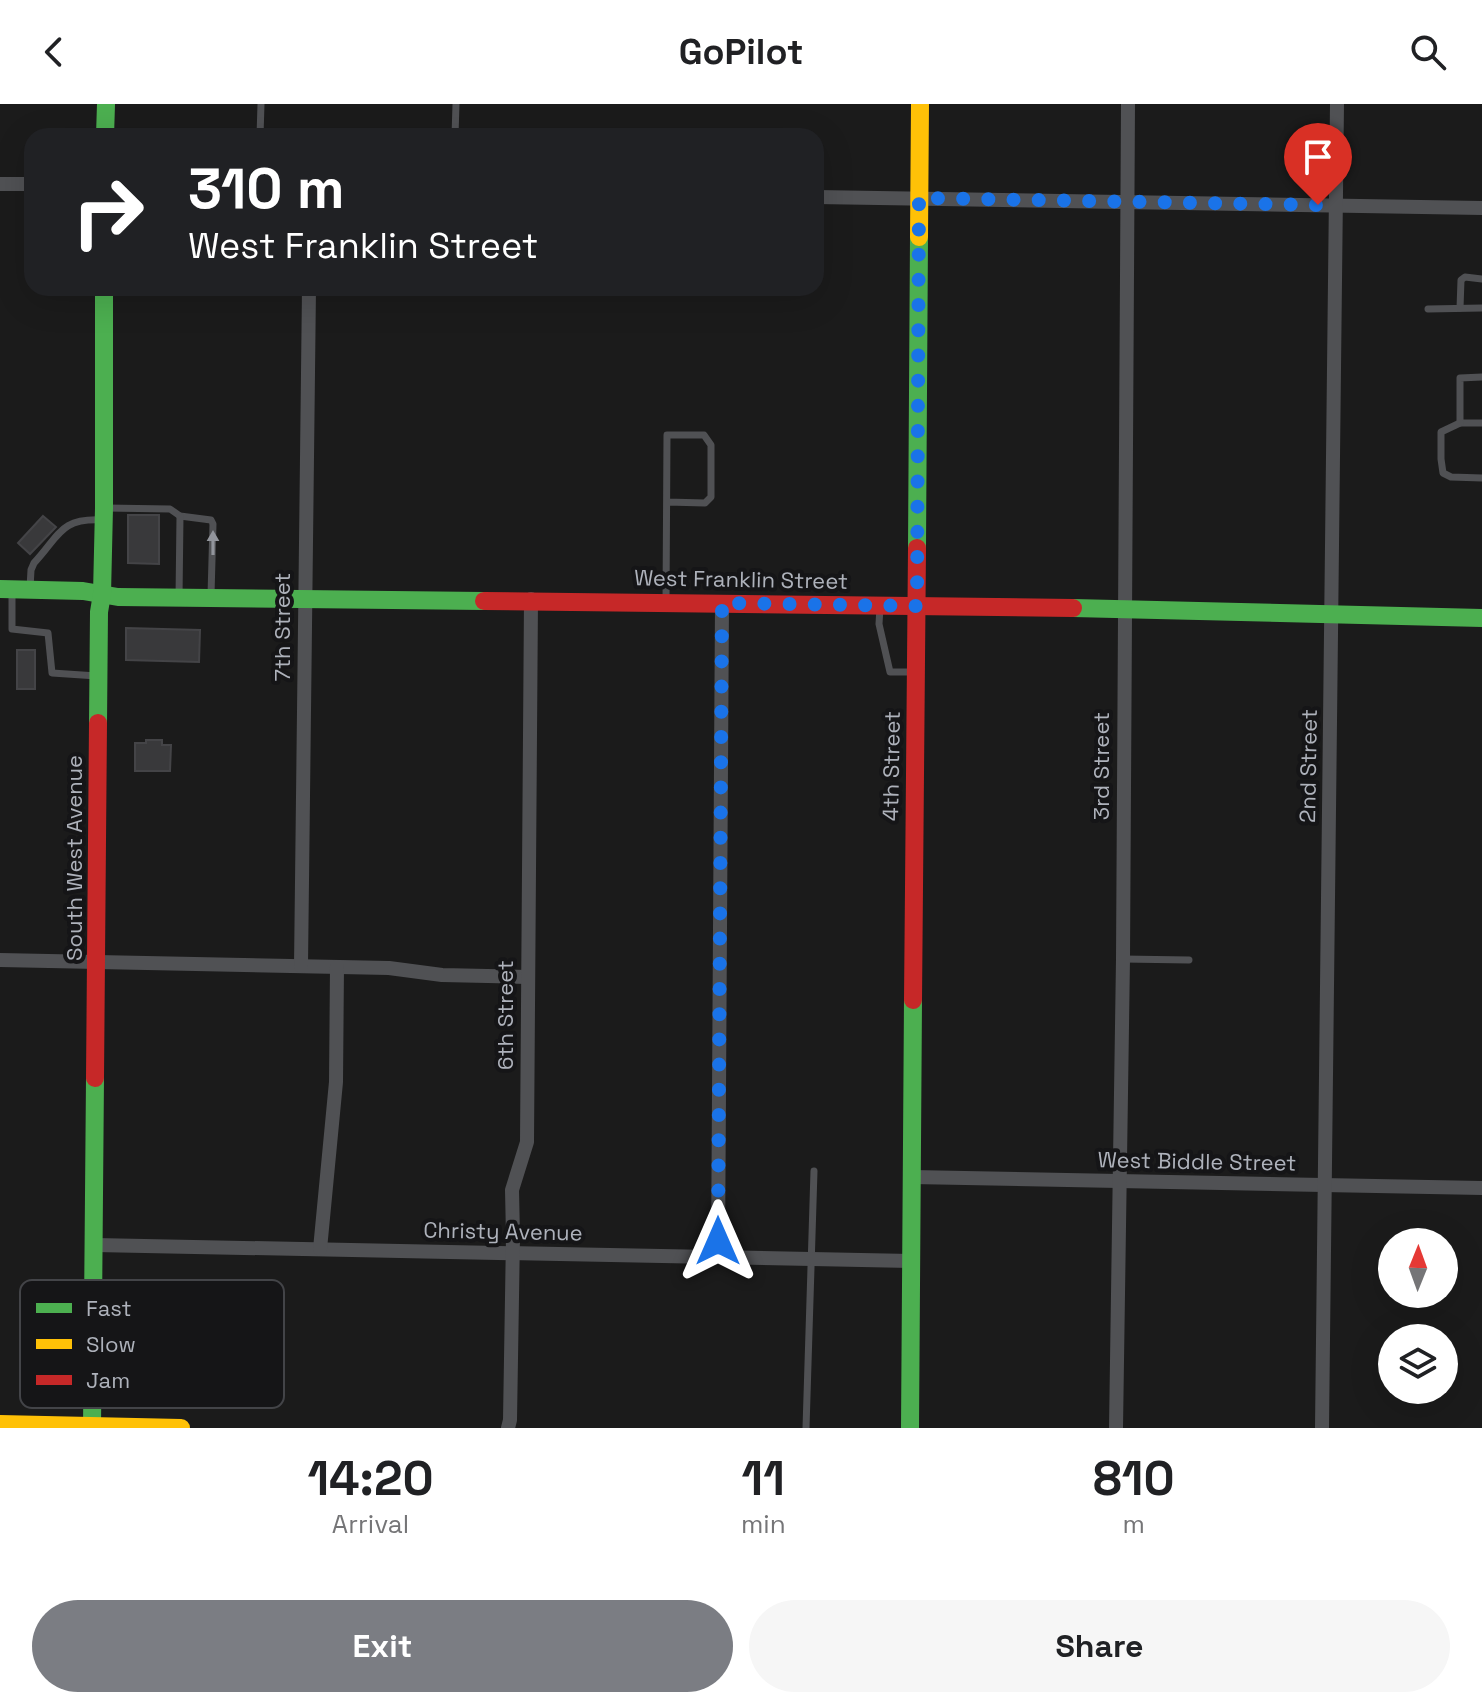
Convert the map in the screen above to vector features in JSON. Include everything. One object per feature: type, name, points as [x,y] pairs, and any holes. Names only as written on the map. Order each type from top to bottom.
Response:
[{"type":"street","points":[[105,128],[106,104]]},
{"type":"street","name":"4th Street","points":[[910,1428],[920,104]]},
{"type":"street","name":"3rd Street","points":[[1116,1428],[1123,959],[1128,104]]},
{"type":"street","name":"2nd Street","points":[[1322,1428],[1337,104]]},
{"type":"street","points":[[0,184],[24,184]]},
{"type":"street","points":[[824,197],[1482,208]]},
{"type":"street","name":"South West Avenue","points":[[94,1280],[104,296]]},
{"type":"street","name":"7th Street","points":[[301,966],[309,296]]},
{"type":"street","name":"West Franklin Street","points":[[14,590],[118,597],[666,601],[1482,618]]},
{"type":"street","name":"6th Street","points":[[508,1428],[512,1190],[527,1142],[531,599]]},
{"type":"street","points":[[718,1256],[722,603]]},
{"type":"street","points":[[0,960],[389,968],[442,975],[527,977]]},
{"type":"street","points":[[320,1249],[336,1082],[337,967]]},
{"type":"street","name":"West Biddle Street","points":[[912,1177],[1482,1188]]},
{"type":"street","name":"Christy Avenue","points":[[95,1245],[911,1261]]},
{"type":"street","points":[[0,1424],[181,1428]]},
{"type":"lane","points":[[260,128],[261,104]]},
{"type":"lane","points":[[455,128],[456,104]]},
{"type":"lane","points":[[1460,308],[1461,280],[1465,277],[1482,279]]},
{"type":"lane","points":[[1428,309],[1482,308]]},
{"type":"lane","points":[[1460,423],[1460,378],[1482,377]]},
{"type":"lane","points":[[1482,423],[1460,423],[1441,432],[1443,473],[1451,477],[1482,478]]},
{"type":"lane","points":[[666,601],[667,435],[704,435],[711,445],[711,497],[705,503],[667,502]]},
{"type":"lane","points":[[98,676],[52,673],[48,633],[12,629],[14,590],[68,524],[104,514],[170,509],[180,516],[211,520],[211,597]]},
{"type":"lane","points":[[179,598],[180,516]]},
{"type":"lane","points":[[880,605],[879,624],[890,672],[916,672]]},
{"type":"lane","points":[[1123,959],[1189,960]]},
{"type":"lane","points":[[806,1428],[814,1171]]},
{"type":"building","points":[[128,515],[159,515],[159,564],[128,563]]},
{"type":"building","points":[[43,516],[56,527],[30,554],[18,543]]},
{"type":"building","points":[[126,628],[200,630],[199,662],[126,660]]},
{"type":"building","points":[[17,650],[35,650],[35,689],[17,689]]},
{"type":"building","points":[[146,740],[162,740],[162,745],[171,745],[170,771],[135,771],[135,743],[146,743]]},
{"type":"traffic: fast","points":[[105,128],[106,104]]},
{"type":"traffic: fast","points":[[917,548],[919,237]]},
{"type":"traffic: fast","points":[[98,723],[104,508],[104,296]]},
{"type":"traffic: fast","points":[[0,589],[83,591],[118,597],[484,601]]},
{"type":"traffic: fast","points":[[1073,608],[1482,618]]},
{"type":"traffic: fast","points":[[910,1428],[913,1000]]},
{"type":"traffic: fast","points":[[93,1280],[95,1078]]},
{"type":"traffic: fast","points":[[92,1408],[92,1428]]},
{"type":"traffic: slow","points":[[919,237],[920,104]]},
{"type":"traffic: slow","points":[[0,1424],[181,1428]]},
{"type":"traffic: jam","points":[[913,1000],[917,548]]},
{"type":"traffic: jam","points":[[484,601],[1073,608]]},
{"type":"traffic: jam","points":[[95,1078],[98,723]]},
{"type":"route","points":[[718,1241],[722,603],[917,606],[919,198],[1318,205]]}]
